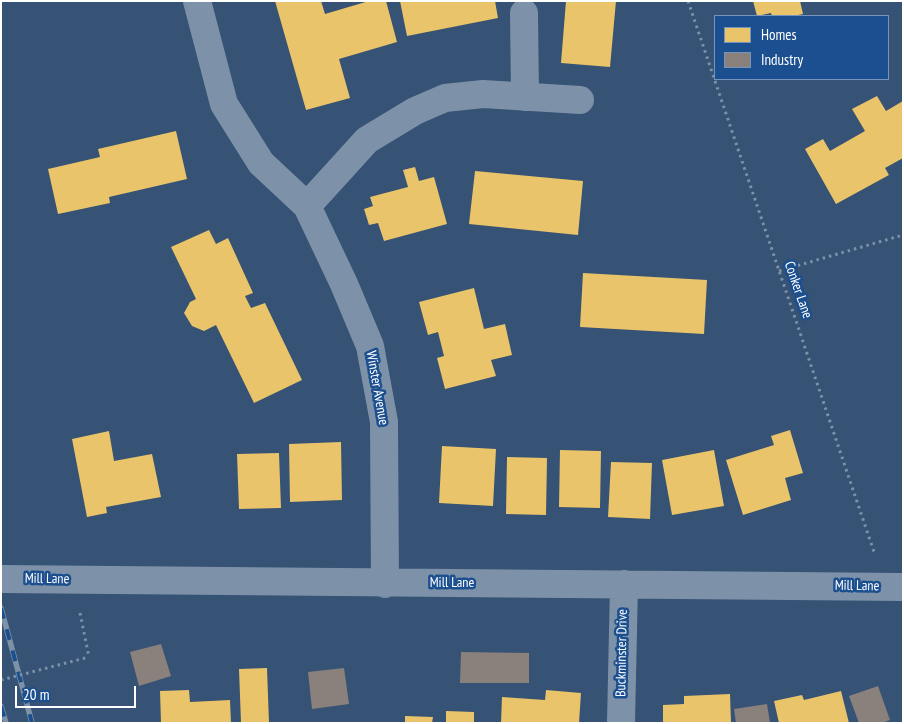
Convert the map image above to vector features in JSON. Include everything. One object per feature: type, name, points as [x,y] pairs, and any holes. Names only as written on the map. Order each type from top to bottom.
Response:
[{"type":"street","name":"Winster Avenue","points":[[198,1],[224,104],[261,163],[307,206],[344,284],[370,346],[384,422],[385,584]]},
{"type":"street","points":[[524,13],[525,96]]},
{"type":"street","points":[[307,206],[367,140],[415,111],[445,98],[483,94],[580,100]]},
{"type":"street","name":"Mill Lane","points":[[1,579],[385,584],[894,587]]},
{"type":"street","name":"Buckminster Drive","points":[[621,723],[624,584]]},
{"type":"path","name":"Conker Lane","points":[[688,1],[714,78]]},
{"type":"path","name":"Conker Lane","points":[[715,80],[779,271],[894,587]]},
{"type":"path","points":[[779,271],[903,234]]},
{"type":"path","points":[[1,680],[89,657],[80,617]]},
{"type":"building: Homes","points":[[275,1],[321,1],[325,14],[369,1],[386,1],[397,42],[339,59],[350,98],[306,110]]},
{"type":"building: Homes","points":[[400,1],[495,1],[498,18],[407,36]]},
{"type":"building: Homes","points":[[566,1],[616,1],[610,67],[561,63]]},
{"type":"building: Homes","points":[[753,1],[800,1],[803,14],[772,15],[771,13],[757,15]]},
{"type":"building: Homes","points":[[877,96],[886,111],[903,101],[903,158],[885,168],[889,175],[836,204],[805,149],[823,139],[830,151],[865,131],[852,109]]},
{"type":"building: Homes","points":[[176,131],[187,179],[109,197],[110,203],[58,214],[48,169],[100,157],[98,149]]},
{"type":"building: Homes","points":[[415,167],[419,181],[434,177],[447,224],[384,241],[378,223],[369,225],[364,209],[373,206],[370,197],[408,187],[403,170]]},
{"type":"building: Homes","points":[[475,171],[583,181],[578,235],[469,224]]},
{"type":"building: Homes","points":[[209,230],[216,244],[228,238],[253,293],[245,296],[251,308],[265,303],[302,380],[254,403],[216,325],[204,331],[192,326],[184,313],[190,302],[196,299],[171,247]]},
{"type":"building: Homes","points":[[583,273],[707,280],[704,334],[580,327]]},
{"type":"building: Homes","points":[[474,288],[484,329],[505,324],[512,355],[491,360],[496,376],[445,389],[437,358],[444,356],[438,332],[428,335],[419,302]]},
{"type":"building: Homes","points":[[790,430],[803,473],[785,478],[791,500],[743,515],[726,460],[774,445],[771,436]]},
{"type":"building: Homes","points":[[109,431],[114,461],[152,454],[161,497],[106,507],[107,513],[87,517],[72,439]]},
{"type":"building: Homes","points":[[341,442],[342,500],[290,502],[289,444]]},
{"type":"building: Homes","points":[[442,446],[496,449],[493,506],[439,503]]},
{"type":"building: Homes","points":[[560,450],[601,451],[600,508],[559,507]]},
{"type":"building: Homes","points":[[714,450],[724,506],[672,515],[662,460]]},
{"type":"building: Homes","points":[[279,453],[281,508],[239,509],[237,454]]},
{"type":"building: Homes","points":[[507,457],[547,458],[546,515],[506,514]]},
{"type":"building: Homes","points":[[611,462],[652,463],[650,519],[608,517]]},
{"type":"building: Homes","points":[[267,668],[269,723],[241,723],[239,669]]},
{"type":"building: Homes","points":[[189,690],[190,702],[230,700],[231,723],[161,723],[160,691]]},
{"type":"building: Homes","points":[[546,690],[581,693],[579,723],[501,723],[502,697],[545,700]]},
{"type":"building: Homes","points":[[841,691],[849,723],[779,723],[774,701],[802,695],[804,700]]},
{"type":"building: Homes","points":[[730,694],[731,723],[663,723],[663,705],[684,704],[684,696]]},
{"type":"building: Homes","points":[[446,711],[474,712],[474,723],[446,723]]},
{"type":"building: Homes","points":[[405,716],[433,717],[432,723],[405,723]]},
{"type":"building: Industry","points":[[161,644],[171,676],[139,686],[130,652]]},
{"type":"building: Industry","points":[[461,652],[529,653],[529,683],[460,683]]},
{"type":"building: Industry","points":[[344,668],[349,704],[312,709],[308,672]]},
{"type":"building: Industry","points":[[878,686],[890,720],[882,723],[859,723],[849,696]]},
{"type":"building: Industry","points":[[767,704],[770,723],[736,723],[734,709]]},
{"type":"railway","points":[[1,608],[32,723]]},
{"type":"railway","points":[[1,706],[6,723]]}]
